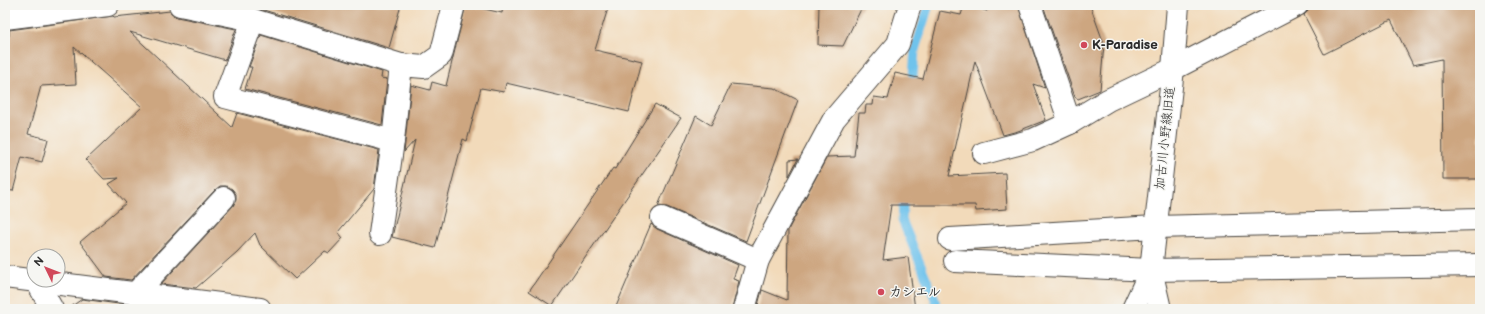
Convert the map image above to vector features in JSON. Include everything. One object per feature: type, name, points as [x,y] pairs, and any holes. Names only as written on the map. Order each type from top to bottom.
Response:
[{"type":"street","points":[[5,18],[72,8],[108,5]]},
{"type":"street","points":[[180,5],[253,20],[401,65],[424,67],[442,55],[454,5]]},
{"type":"street","points":[[744,309],[758,260],[834,119],[898,44],[910,5]]},
{"type":"street","points":[[1030,5],[1070,123]]},
{"type":"street","name":"加古川小野線旧道","points":[[1133,309],[1150,270],[1173,69],[1178,5]]},
{"type":"street","points":[[984,153],[1033,140],[1070,123],[1108,100],[1173,69],[1297,5]]},
{"type":"street","points":[[253,20],[225,97],[393,141]]},
{"type":"street","points":[[380,234],[393,141],[401,65]]},
{"type":"street","points":[[135,294],[224,198]]},
{"type":"street","points":[[662,218],[758,260]]},
{"type":"street","points":[[950,239],[1155,226],[1480,220]]},
{"type":"street","points":[[955,261],[1150,270],[1480,265]]},
{"type":"street","name":"加古川小野線旧道","points":[[1150,270],[1160,309]]},
{"type":"street","points":[[5,277],[26,280]]},
{"type":"street","points":[[66,286],[260,309]]},
{"type":"street","points":[[40,288],[52,309]]},
{"type":"building","points":[[242,5],[401,5],[389,48],[257,8]]},
{"type":"building","points":[[466,5],[502,13],[503,5],[609,5],[595,50],[642,61],[629,112],[506,83],[504,92],[481,88],[467,141],[463,139],[435,248],[392,237],[415,140],[404,152],[411,85],[430,90],[432,82],[446,86]]},
{"type":"building","points":[[819,5],[863,5],[843,46],[818,45]]},
{"type":"building","points":[[964,5],[987,11],[988,5],[1018,5],[1045,88],[1033,84],[1046,120],[1003,135],[975,61],[949,176],[1005,173],[1007,209],[976,211],[975,205],[891,205],[883,260],[908,257],[915,309],[757,309],[762,290],[787,300],[788,230],[827,157],[854,156],[859,113],[865,113],[866,105],[873,105],[874,97],[888,99],[895,73],[923,79],[940,11],[961,15]]},
{"type":"building","points":[[1043,5],[1090,5],[1104,44],[1100,90],[1078,99],[1075,97]]},
{"type":"building","points":[[1309,5],[1480,5],[1480,179],[1443,179],[1442,59],[1413,65],[1391,20],[1324,54],[1304,15],[1308,11]]},
{"type":"building","points":[[170,11],[172,15],[177,17],[236,29],[225,60],[130,32],[232,127],[237,113],[379,150],[374,189],[338,232],[343,238],[329,253],[325,251],[295,279],[260,245],[255,233],[237,252],[196,288],[161,284],[233,206],[236,200],[236,194],[232,189],[226,186],[220,186],[215,190],[131,280],[106,277],[80,242],[126,203],[109,184],[119,178],[104,179],[86,160],[142,107],[74,47],[76,84],[41,86],[28,134],[48,139],[42,162],[22,157],[13,191],[5,190],[5,36],[9,36],[9,30],[113,16]]},
{"type":"building","points":[[261,35],[382,72],[381,78],[387,79],[382,125],[245,89],[252,67],[249,67]]},
{"type":"building","points":[[731,84],[774,88],[798,100],[746,241],[667,207],[658,206],[696,116],[711,125]]},
{"type":"building","points":[[655,104],[681,118],[552,306],[529,291],[613,168],[615,169]]},
{"type":"building","points":[[798,159],[789,176],[789,160]]},
{"type":"building","points":[[651,224],[657,229],[738,265],[733,279],[739,281],[732,309],[615,309]]},
{"type":"building","points":[[82,299],[133,306],[160,309],[68,309]]},
{"type":"waterway","points":[[912,88],[915,50],[929,5]]},
{"type":"waterway","points":[[904,194],[902,220],[935,299],[936,309]]},
{"type":"place","name":"K-Paradise","points":[[1084,45]]},
{"type":"place","name":"カシエル","points":[[881,292]]}]
